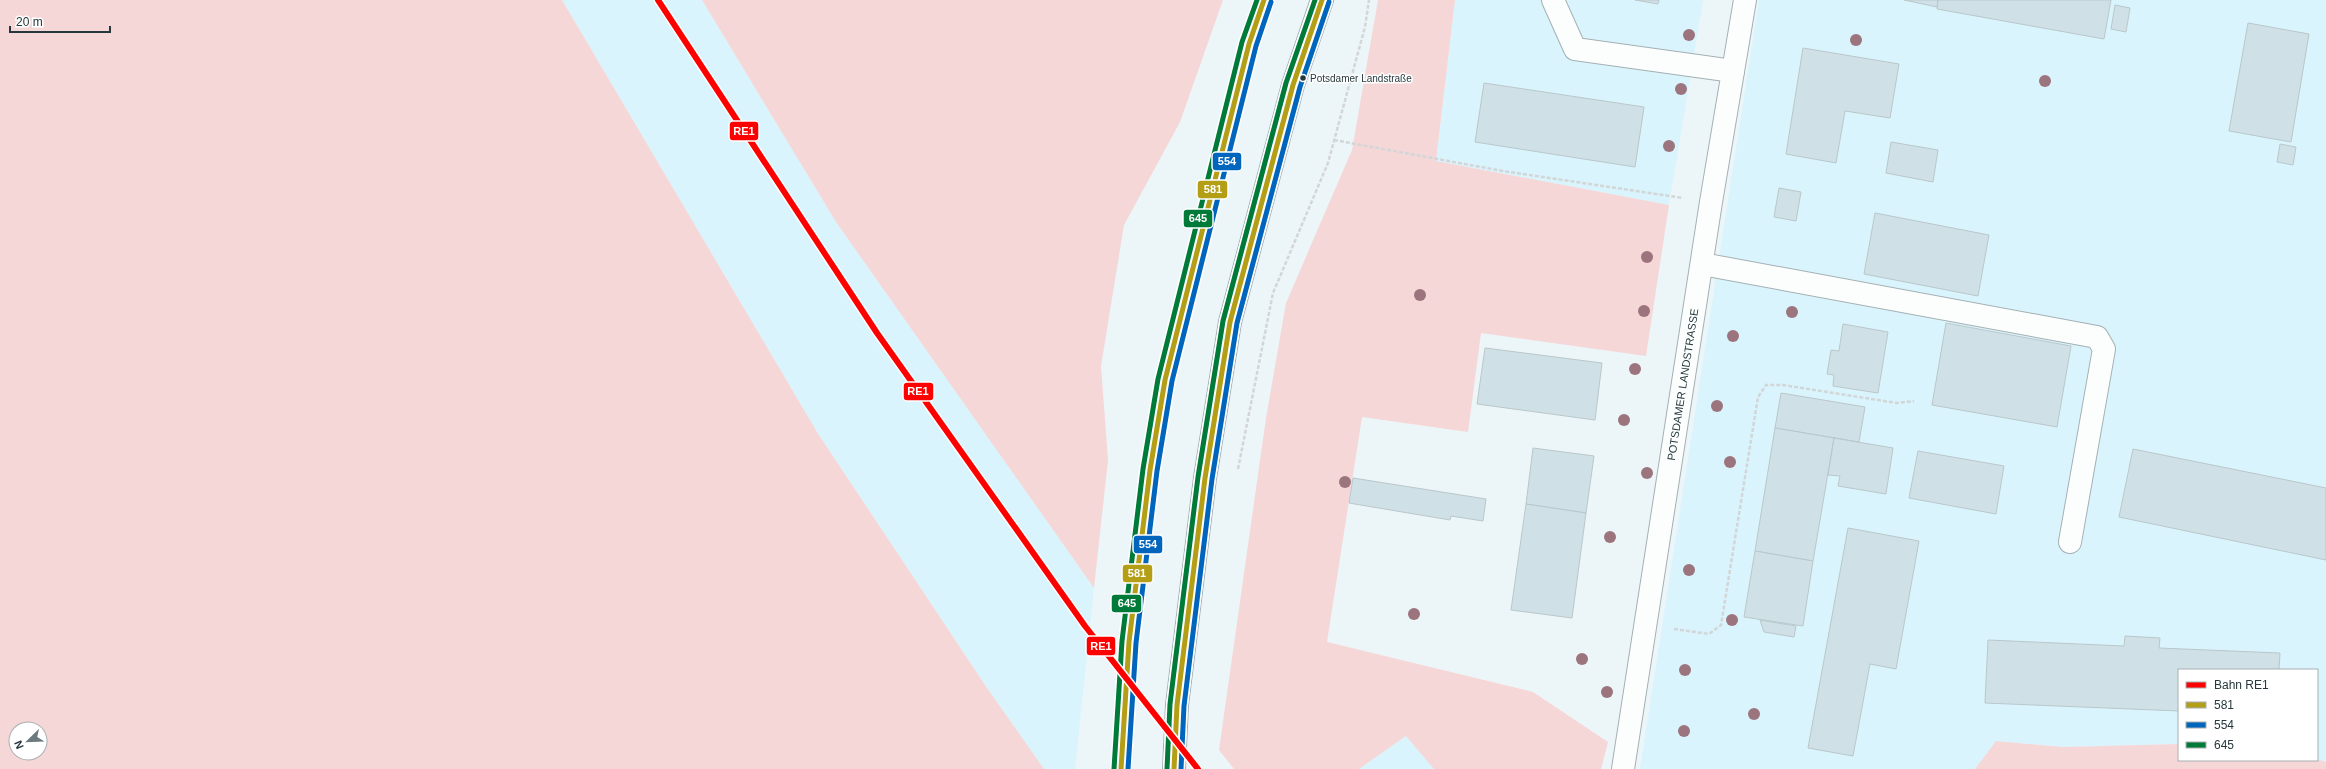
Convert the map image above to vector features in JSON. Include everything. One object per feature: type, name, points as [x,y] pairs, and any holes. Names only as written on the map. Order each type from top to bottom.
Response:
[{"type":"street","points":[[1174,769],[1177,705],[1205,478],[1230,322],[1293,85],[1322,0]]},
{"type":"street","points":[[1553,0],[1575,49],[1733,71]]},
{"type":"street","name":"POTSDAMER LANDSTRASSE","points":[[1624,769],[1711,202],[1744,0]]},
{"type":"street","points":[[1702,264],[2097,337],[2104,349],[2070,542]]},
{"type":"path","points":[[1237,473],[1273,293],[1328,163],[1365,27],[1369,0]]},
{"type":"path","points":[[1334,140],[1504,171],[1711,202]]},
{"type":"path","points":[[1646,624],[1709,634],[1721,625],[1758,397],[1766,385],[1783,385],[1897,403],[1914,401]]},
{"type":"shaded area","points":[[0,0],[562,0],[817,432],[987,688],[1044,769],[0,769]]},
{"type":"shaded area","points":[[562,0],[702,0],[836,222],[1094,588],[1075,769],[1044,769],[987,688],[817,432]]},
{"type":"shaded area","points":[[702,0],[1223,0],[1180,122],[1124,225],[1101,366],[1108,460],[1094,588],[836,222]]},
{"type":"shaded area","points":[[1378,0],[1455,0],[1436,161],[1669,205],[1646,356],[1481,333],[1468,432],[1362,417],[1327,642],[1533,692],[1608,742],[1601,769],[1434,769],[1406,736],[1359,769],[1234,769],[1219,750],[1266,418],[1286,303],[1352,150]]},
{"type":"shaded area","points":[[1455,0],[1703,0],[1669,205],[1436,161]]},
{"type":"shaded area","points":[[1759,0],[2326,0],[2326,762],[2318,759],[2318,669],[2178,669],[2178,744],[2063,747],[1996,741],[1975,769],[1640,769]]},
{"type":"shaded area","points":[[1406,736],[1434,769],[1359,769]]},
{"type":"shaded area","points":[[1996,741],[2063,747],[2178,744],[2178,761],[2318,761],[2318,759],[2326,762],[2326,769],[1975,769]]},
{"type":"building","points":[[1635,0],[1659,0],[1658,4]]},
{"type":"building","points":[[1904,0],[1938,0],[1937,7]]},
{"type":"building","points":[[1938,0],[2111,0],[2104,39],[1937,9]]},
{"type":"building","points":[[2115,5],[2130,8],[2126,32],[2111,29]]},
{"type":"building","points":[[2248,23],[2309,34],[2291,142],[2229,131]]},
{"type":"building","points":[[1803,48],[1899,64],[1890,118],[1845,111],[1836,163],[1786,154]]},
{"type":"building","points":[[1484,83],[1644,107],[1635,167],[1475,142]]},
{"type":"building","points":[[1891,142],[1938,150],[1933,182],[1886,173]]},
{"type":"building","points":[[2280,144],[2296,147],[2293,165],[2277,162]]},
{"type":"building","points":[[1779,188],[1801,192],[1796,221],[1774,217]]},
{"type":"building","points":[[1875,213],[1989,235],[1978,296],[1864,274]]},
{"type":"building","points":[[1946,323],[2071,346],[2057,427],[1932,405]]},
{"type":"building","points":[[1843,324],[1888,332],[1878,393],[1833,386],[1834,375],[1827,374],[1831,350],[1839,351]]},
{"type":"building","points":[[1485,348],[1602,363],[1595,420],[1477,404]]},
{"type":"building","points":[[1781,393],[1865,407],[1859,442],[1775,428]]},
{"type":"building","points":[[1775,428],[1834,438],[1813,561],[1755,551]]},
{"type":"building","points":[[1834,438],[1893,448],[1886,494],[1838,486],[1840,476],[1828,475]]},
{"type":"building","points":[[1533,448],[1594,456],[1586,513],[1526,504]]},
{"type":"building","points":[[2133,449],[2326,488],[2326,560],[2119,517]]},
{"type":"building","points":[[1918,451],[2004,466],[1996,514],[1909,498]]},
{"type":"building","points":[[1353,478],[1486,499],[1483,521],[1451,516],[1450,520],[1349,503]]},
{"type":"building","points":[[1526,504],[1586,513],[1572,618],[1511,610]]},
{"type":"building","points":[[1848,528],[1919,541],[1896,669],[1870,664],[1853,756],[1808,748]]},
{"type":"building","points":[[1755,551],[1813,561],[1803,626],[1744,617]]},
{"type":"building","points":[[1760,620],[1796,626],[1794,637],[1764,632]]},
{"type":"building","points":[[2125,636],[2160,638],[2159,648],[2280,653],[2279,669],[2178,669],[2178,711],[1985,703],[1988,640],[2124,646]]},
{"type":"rail line","name":"RE1","points":[[658,0],[877,333],[1085,626],[1198,769]]},
{"type":"transit line","name":"645","points":[[1114,769],[1122,641],[1143,469],[1158,379],[1242,42],[1257,0]]},
{"type":"transit line","name":"581","points":[[1121,769],[1129,642],[1150,470],[1165,380],[1249,44],[1264,0]]},
{"type":"transit line","name":"645","points":[[1167,769],[1170,704],[1198,477],[1223,321],[1286,83],[1315,0]]},
{"type":"transit line","name":"581","points":[[1174,769],[1177,705],[1205,478],[1230,322],[1293,85],[1322,0]]},
{"type":"transit line","name":"554","points":[[1128,769],[1136,643],[1157,471],[1172,381],[1256,46],[1271,2]]},
{"type":"transit line","name":"554","points":[[1181,769],[1184,706],[1212,479],[1237,323],[1300,87],[1329,2]]},
{"type":"place","name":"Potsdamer Landstraße","points":[[1303,78]]}]
